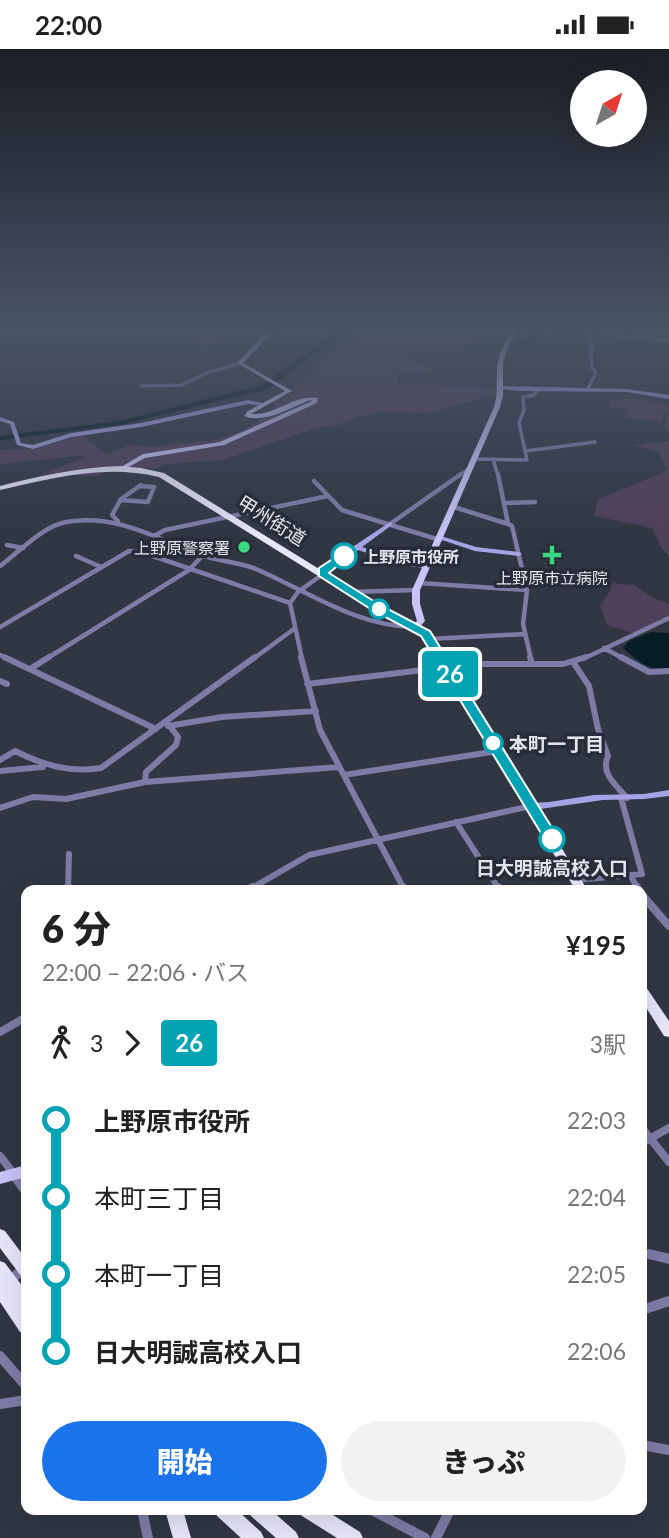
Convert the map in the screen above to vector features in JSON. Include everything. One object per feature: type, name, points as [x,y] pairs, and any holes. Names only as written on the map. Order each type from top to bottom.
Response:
[{"type":"highway","name":"甲州街道","points":[[0,488],[87,470],[123,468],[152,472],[178,483],[350,591],[415,627],[429,639],[579,885]]},
{"type":"highway","points":[[647,1006],[669,1032]]},
{"type":"highway","points":[[0,1235],[21,1263]]},
{"type":"highway","points":[[0,1268],[21,1296]]},
{"type":"highway","points":[[0,1288],[21,1320]]},
{"type":"highway","points":[[175,1515],[182,1538]]},
{"type":"highway","points":[[229,1515],[255,1538]]},
{"type":"highway","points":[[263,1515],[289,1538]]},
{"type":"highway","points":[[316,1515],[354,1538]]},
{"type":"main road","points":[[276,398],[247,416],[261,417],[308,398]]},
{"type":"main road","points":[[123,468],[148,454],[222,444],[317,400],[314,398]]},
{"type":"main road","points":[[415,627],[421,621],[416,604],[417,586],[501,398]]},
{"type":"street","points":[[402,885],[320,730],[292,631],[290,603],[297,591],[323,574],[323,571],[474,462],[493,459],[527,460],[519,421],[524,410],[523,398]]},
{"type":"street","points":[[0,419],[9,421],[17,441],[22,446],[33,447],[71,435],[141,425],[248,402],[264,404]]},
{"type":"street","points":[[526,451],[595,442]]},
{"type":"street","points":[[493,459],[508,524]]},
{"type":"street","points":[[314,481],[342,510],[475,549],[519,554]]},
{"type":"street","points":[[117,522],[112,516],[120,501],[140,486],[154,487],[148,502],[120,501]]},
{"type":"street","points":[[154,536],[165,530],[328,496]]},
{"type":"street","points":[[505,503],[535,502]]},
{"type":"street","points":[[454,507],[512,526],[527,590],[523,624],[532,664]]},
{"type":"street","points":[[0,566],[64,522],[108,520],[202,556],[254,568],[297,591],[390,627],[415,627]]},
{"type":"street","points":[[7,545],[23,548]]},
{"type":"street","points":[[356,547],[426,568]]},
{"type":"street","points":[[0,627],[129,551],[290,603]]},
{"type":"street","points":[[30,669],[189,570],[202,556]]},
{"type":"street","points":[[76,557],[101,567]]},
{"type":"street","points":[[350,591],[417,586],[527,590]]},
{"type":"street","points":[[307,684],[494,663],[573,662],[669,618]]},
{"type":"street","points":[[0,771],[45,766],[88,771],[101,768],[292,631]]},
{"type":"street","points":[[429,639],[525,634]]},
{"type":"street","points":[[604,648],[649,673],[669,671]]},
{"type":"street","points":[[0,655],[158,728],[222,717],[316,711]]},
{"type":"street","points":[[573,662],[587,677],[594,700],[594,713],[608,756],[604,765],[624,798],[642,874],[576,880]]},
{"type":"street","points":[[0,681],[7,684]]},
{"type":"street","points":[[145,782],[146,772],[176,745],[178,737],[169,725]]},
{"type":"street","points":[[0,760],[15,751],[45,766]]},
{"type":"street","points":[[344,775],[498,751]]},
{"type":"street","points":[[0,808],[33,797],[66,799],[145,782],[339,767]]},
{"type":"street","points":[[256,885],[309,855],[456,822],[531,806],[556,806],[597,798],[647,798],[669,793]]},
{"type":"street","points":[[456,822],[497,885]]},
{"type":"street","points":[[68,885],[69,854]]},
{"type":"street","points":[[630,875],[636,885]]},
{"type":"street","points":[[647,901],[669,926]]},
{"type":"street","points":[[0,1032],[21,1020]]},
{"type":"street","points":[[647,1140],[669,1128]]},
{"type":"street","points":[[647,1134],[669,1162]]},
{"type":"street","points":[[0,1156],[12,1175]]},
{"type":"street","points":[[649,1254],[669,1259]]},
{"type":"street","points":[[0,1288],[21,1268]]},
{"type":"street","points":[[647,1308],[669,1301]]},
{"type":"street","points":[[0,1356],[21,1380]]},
{"type":"street","points":[[0,1404],[21,1401]]},
{"type":"street","points":[[647,1446],[669,1450]]},
{"type":"street","points":[[143,1515],[148,1538]]},
{"type":"street","points":[[381,1515],[425,1538]]},
{"type":"street","points":[[436,1538],[448,1515]]},
{"type":"shaded area","points":[[281,398],[480,398],[428,413],[378,412],[357,417],[339,425],[318,427],[223,460],[167,464],[154,469],[116,466],[96,476],[44,473],[84,458],[79,456],[0,464],[0,450],[33,449],[82,436],[107,454],[130,445],[149,447],[216,440],[243,430],[275,412],[274,402]]},
{"type":"shaded area","points":[[612,399],[641,399],[669,405],[669,432],[664,429],[668,411],[661,411],[664,413],[661,422],[622,417],[628,409],[609,407]]},
{"type":"shaded area","points":[[669,441],[669,556],[662,549],[652,528],[594,516],[598,499],[667,471],[659,452],[633,445]]},
{"type":"shaded area","points":[[612,583],[634,585],[651,597],[669,604],[669,618],[633,633],[607,625],[600,606]]},
{"type":"water","points":[[651,632],[669,633],[669,668],[655,668],[644,664],[623,648],[629,641]]},
{"type":"waterway","points":[[0,438],[120,423],[219,398]]},
{"type":"bus line","name":"26","points":[[344,556],[323,571],[323,574],[376,608],[426,634],[552,839]]},
{"type":"place","name":"上野原警察署","points":[[244,547]]},
{"type":"place","name":"上野原市立病院","points":[[552,555]]},
{"type":"place","name":"上野原市役所","points":[[344,556]]},
{"type":"place","name":"本町一丁目","points":[[493,743]]},
{"type":"place","name":"日大明誠高校入口","points":[[552,839]]}]
